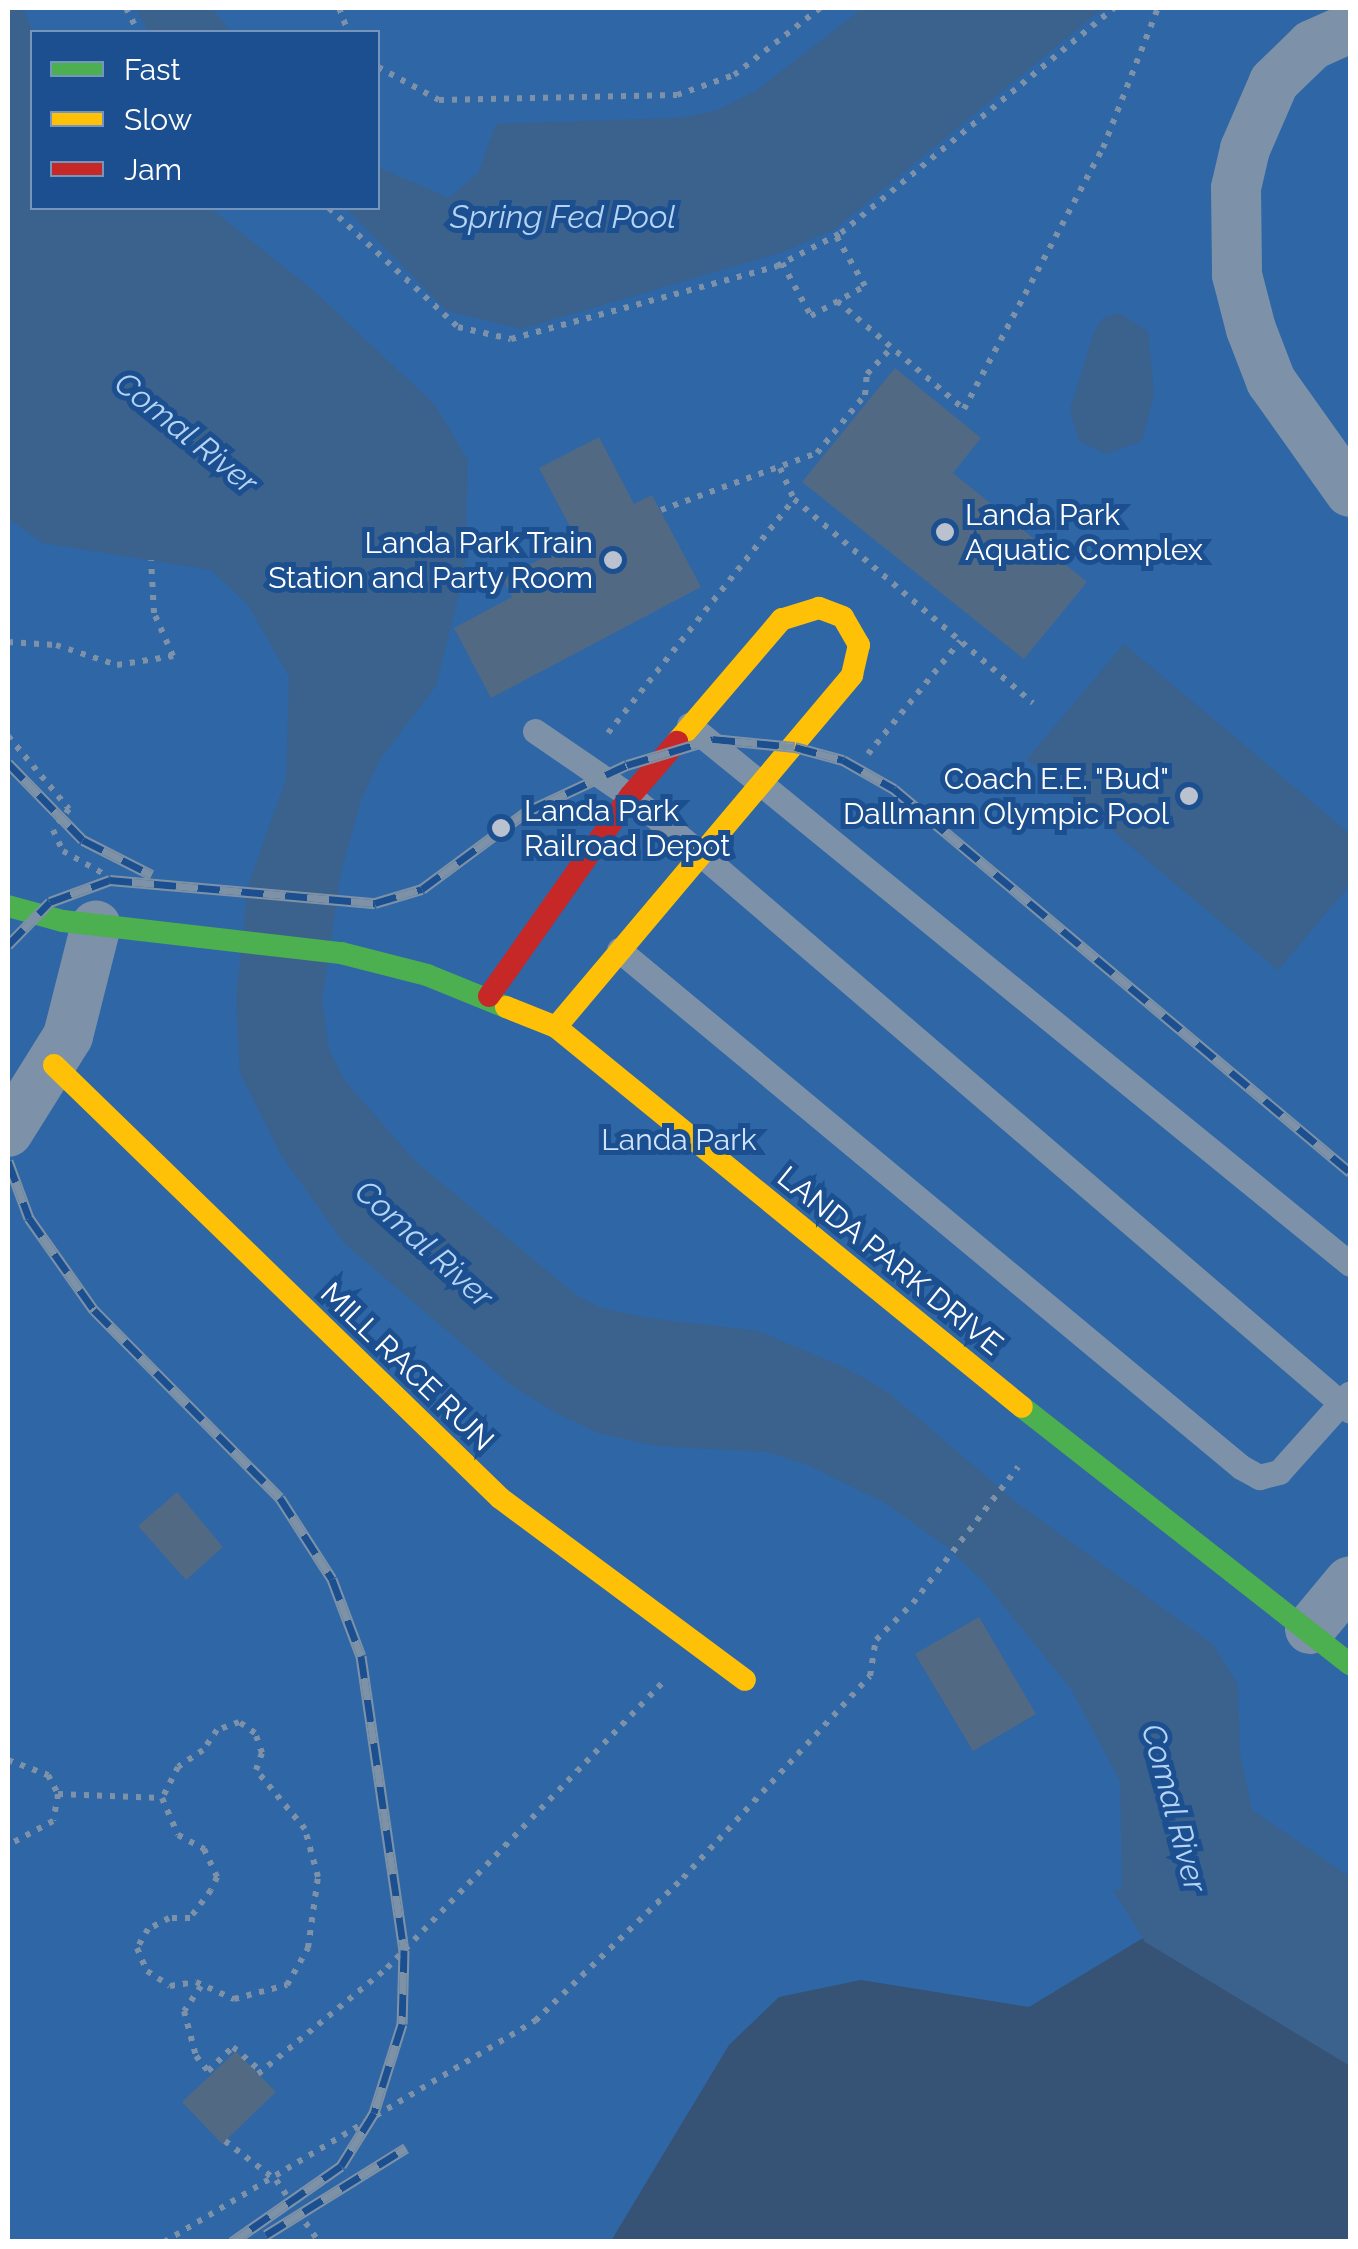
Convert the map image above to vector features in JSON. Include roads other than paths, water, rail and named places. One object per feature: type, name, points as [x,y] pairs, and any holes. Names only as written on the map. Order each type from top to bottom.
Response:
[{"type":"street","points":[[1350,28],[1312,45],[1274,82],[1244,149],[1236,226],[1237,275],[1271,381],[1350,492]]},
{"type":"street","points":[[490,996],[630,796],[782,619],[819,608],[843,617],[859,644],[852,674],[766,782],[556,1027]]},
{"type":"street","points":[[8,1132],[54,1065],[103,902]]},
{"type":"street","name":"LANDA PARK DRIVE","points":[[8,906],[103,902],[201,932],[341,953],[490,996],[556,1027],[1203,1553],[1310,1629],[1350,1664]]},
{"type":"street","name":"MILL RACE RUN","points":[[54,1065],[500,1498],[745,1680]]},
{"type":"street","points":[[1310,1629],[1350,1581]]},
{"type":"lane","points":[[689,725],[766,782],[1350,1264]]},
{"type":"lane","points":[[535,731],[630,796],[703,856],[1347,1402],[1279,1472],[1259,1477],[1242,1467],[619,950]]},
{"type":"water","name":"Comal River","points":[[8,8],[23,8],[32,30],[30,210],[213,210],[313,290],[435,405],[468,460],[465,571],[436,686],[381,758],[361,800],[341,872],[322,1000],[329,1049],[345,1081],[415,1161],[576,1295],[601,1308],[648,1318],[758,1331],[848,1369],[889,1393],[1017,1503],[1214,1645],[1238,1685],[1240,1753],[1252,1810],[1350,1877],[1350,2066],[1145,1942],[1113,1890],[1122,1889],[1120,1781],[1071,1689],[985,1583],[946,1546],[885,1503],[808,1465],[767,1452],[657,1446],[598,1433],[558,1414],[512,1386],[344,1243],[281,1155],[240,1073],[236,999],[248,886],[286,779],[289,677],[248,605],[211,570],[42,543],[8,518]]},
{"type":"water","points":[[136,8],[211,8],[230,30],[147,30]]},
{"type":"water","name":"Spring Fed Pool","points":[[863,8],[1103,8],[835,229],[783,252],[521,329],[447,311],[348,210],[380,210],[380,168],[449,198],[478,173],[496,124],[679,118],[716,111],[756,91]]},
{"type":"water","points":[[1119,313],[1148,331],[1154,394],[1142,441],[1106,454],[1079,441],[1070,410],[1094,332],[1103,318]]},
{"type":"water","name":"Coach E.E. \"Bud\" Dallmann Olympic Pool","points":[[1124,644],[1350,834],[1350,885],[1278,970],[1027,759]]},
{"type":"railway","points":[[8,945],[50,902],[110,880],[375,903],[422,889],[526,812],[627,765],[713,739],[795,747],[843,760],[894,789],[1350,1172]]},
{"type":"railway","points":[[8,763],[83,840],[152,875]]},
{"type":"railway","points":[[8,1161],[29,1218],[94,1310],[280,1498],[332,1579],[361,1656],[404,1950],[402,2024],[374,2113],[341,2166],[232,2242]]},
{"type":"railway","points":[[266,2235],[406,2148]]},
{"type":"place","name":"Landa Park Aquatic Complex","points":[[945,532]]},
{"type":"place","name":"Landa Park Train Station and Party Room","points":[[613,560]]},
{"type":"place","name":"Coach E.E. \"Bud\" Dallmann Olympic Pool","points":[[1189,796]]},
{"type":"place","name":"Landa Park Railroad Depot","points":[[501,828]]},
{"type":"park label","name":"Landa Park","points":[[679,1140]]}]
